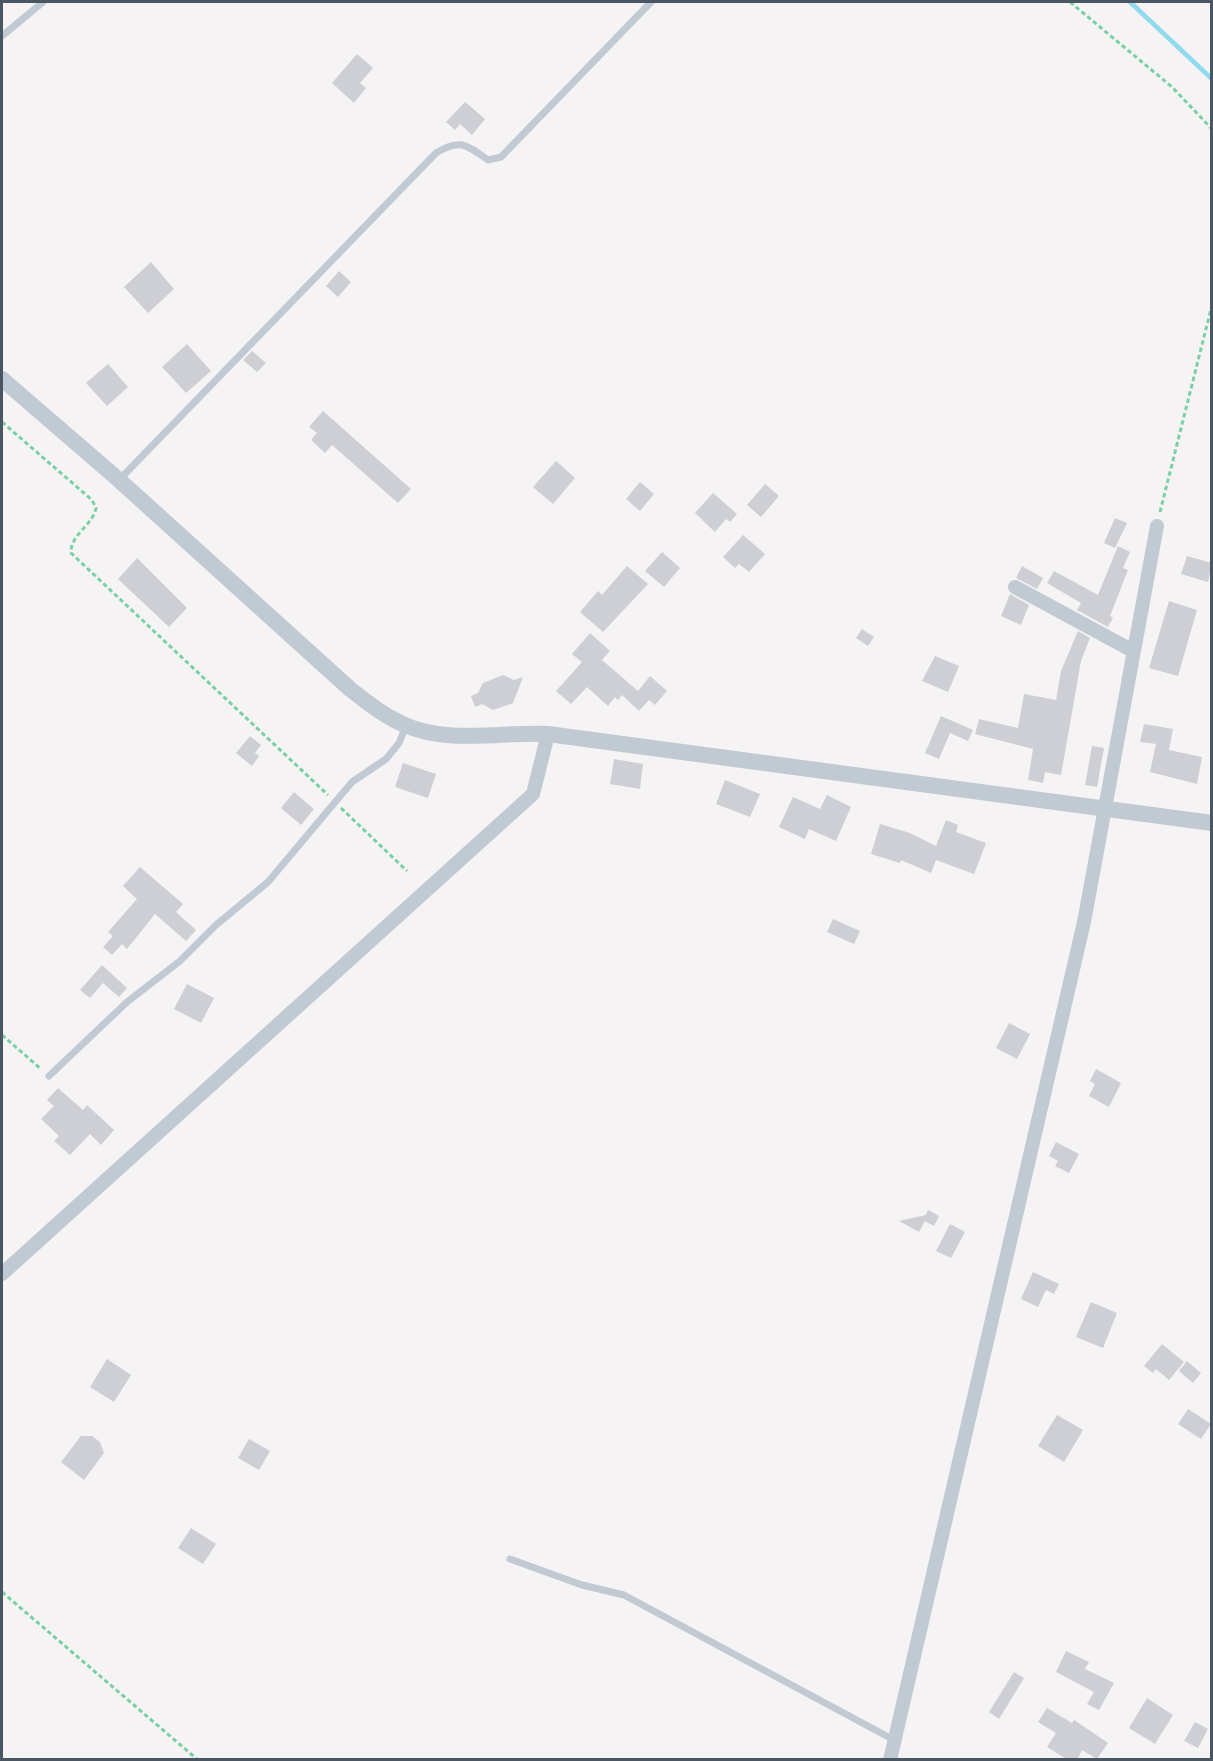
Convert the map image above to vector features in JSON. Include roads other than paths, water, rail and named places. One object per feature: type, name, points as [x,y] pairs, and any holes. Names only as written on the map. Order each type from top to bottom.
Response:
[{"type":"street","points":[[2,379],[119,480],[350,689],[378,711],[406,726],[436,734],[548,734],[1212,823]]},
{"type":"street","points":[[890,1760],[1082,933],[1103,808],[1157,526]]},
{"type":"street","points":[[1015,586],[1133,651]]},
{"type":"street","points":[[2,1274],[533,794],[548,734]]},
{"type":"lane","points":[[2,36],[43,2]]},
{"type":"lane","points":[[119,480],[436,153],[459,143],[468,146],[488,160],[501,157],[651,2]]},
{"type":"lane","points":[[50,1076],[127,1002],[180,961],[216,925],[268,882],[352,782],[386,759],[399,742],[406,726]]},
{"type":"lane","points":[[510,1559],[582,1585],[624,1595],[894,1740]]},
{"type":"waterway","points":[[1130,2],[1212,79]]}]
